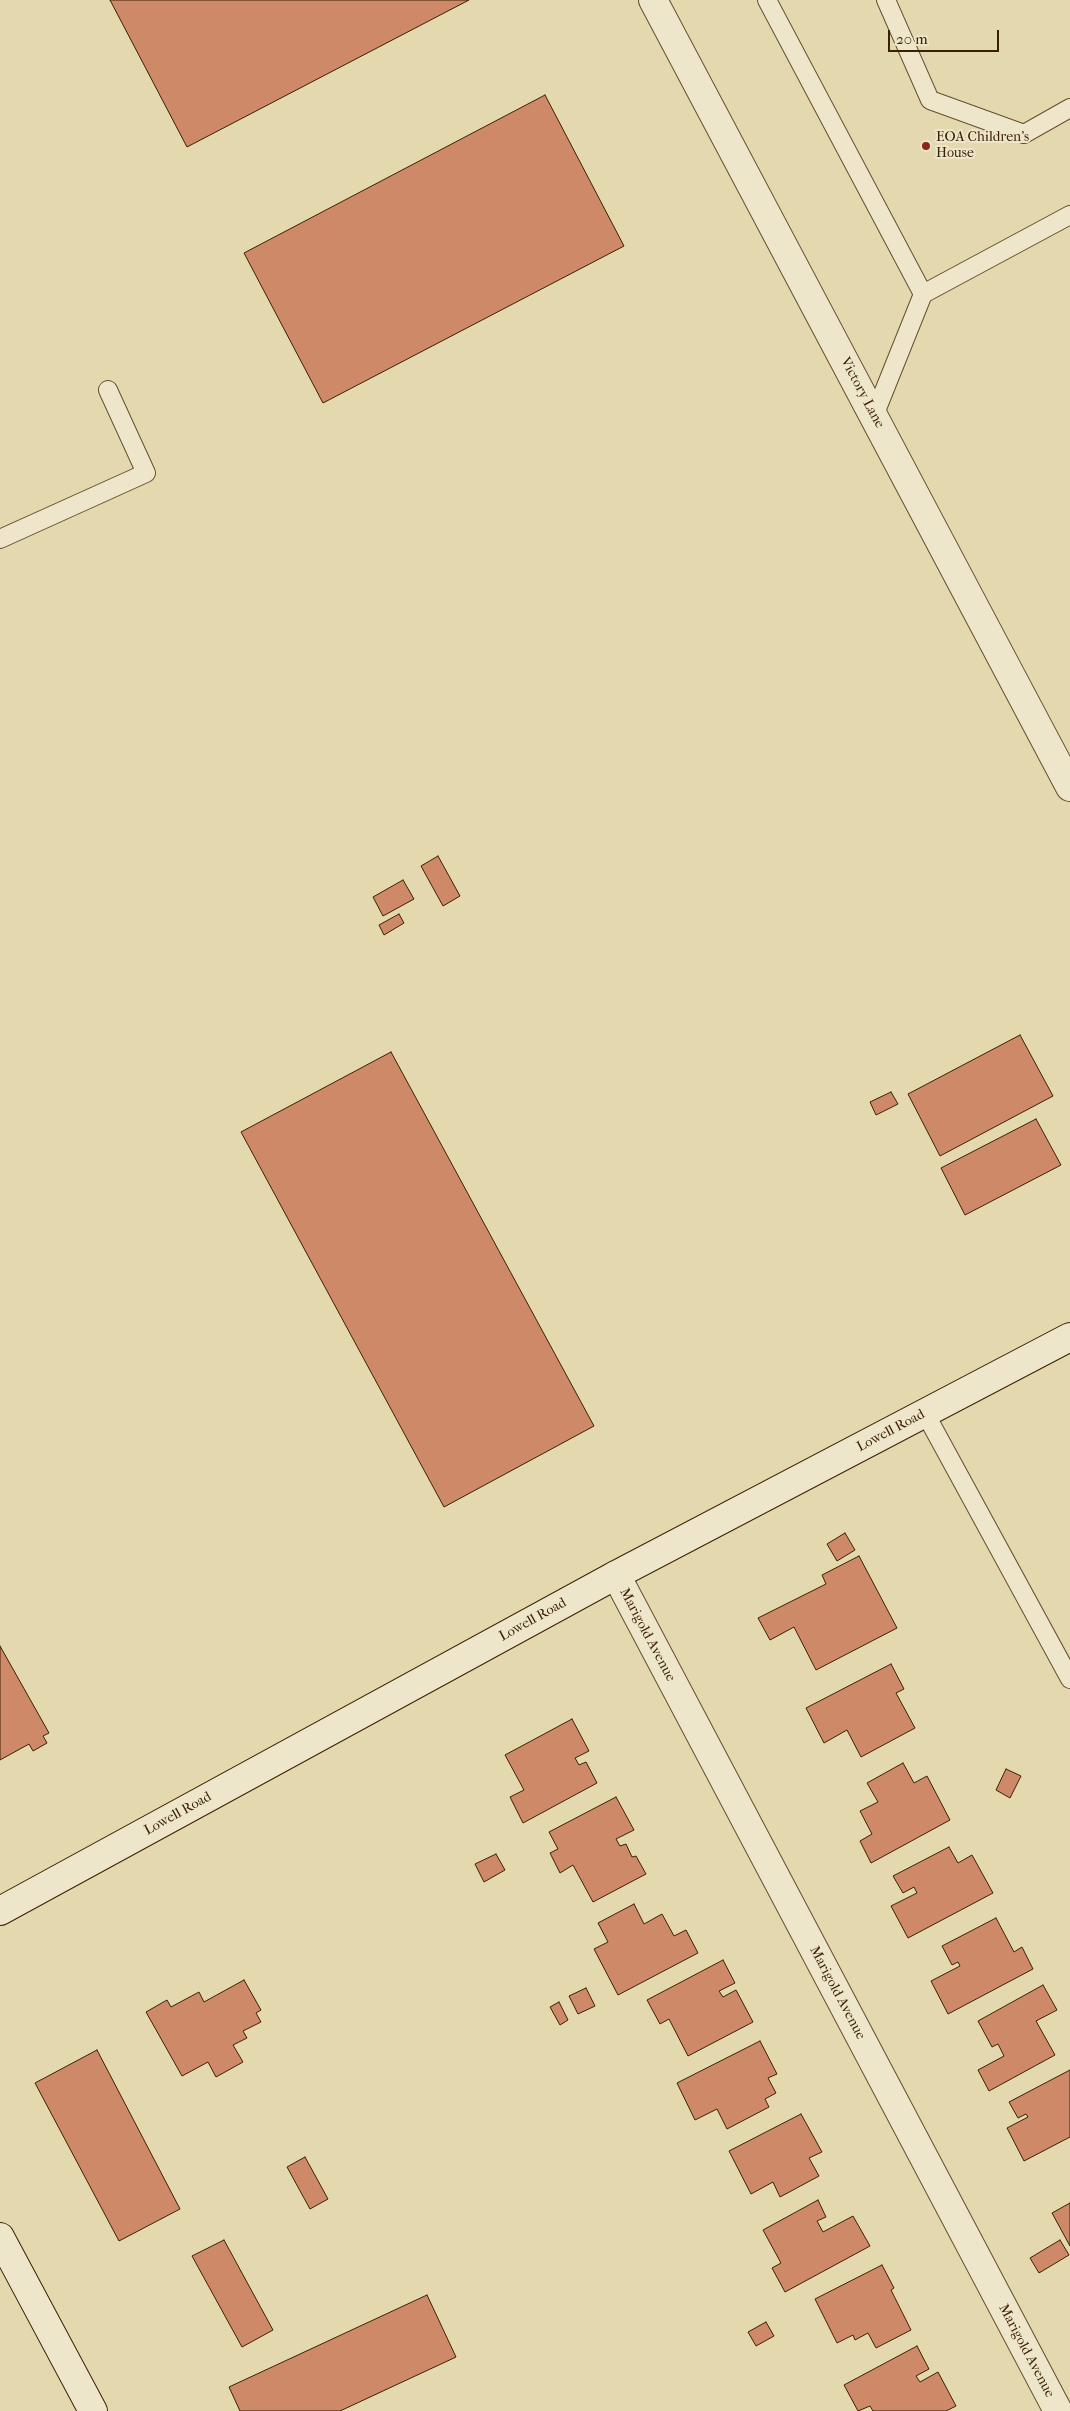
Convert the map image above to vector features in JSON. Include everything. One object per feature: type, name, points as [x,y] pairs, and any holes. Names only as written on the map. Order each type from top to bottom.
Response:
[{"type":"street","name":"Victory Lane","points":[[653,0],[1070,787]]},
{"type":"street","name":"Lowell Road","points":[[0,1911],[616,1575],[1070,1337]]},
{"type":"street","name":"Marigold Avenue","points":[[616,1575],[1058,2411]]},
{"type":"street","points":[[0,2237],[93,2411]]},
{"type":"lane","points":[[767,0],[923,294]]},
{"type":"lane","points":[[886,0],[930,100],[1024,134],[1070,108]]},
{"type":"lane","points":[[874,416],[923,294],[1070,215]]},
{"type":"lane","points":[[0,539],[146,473],[108,390]]},
{"type":"lane","points":[[924,1413],[1070,1679]]},
{"type":"building","points":[[110,0],[469,0],[187,147]]},
{"type":"building","points":[[545,95],[624,246],[323,403],[244,253]]},
{"type":"building","points":[[438,856],[460,896],[443,906],[421,866]]},
{"type":"building","points":[[403,880],[414,899],[383,916],[373,897]]},
{"type":"building","points":[[399,914],[404,923],[384,935],[379,925]]},
{"type":"building","points":[[1020,1035],[1053,1096],[940,1156],[908,1094]]},
{"type":"building","points":[[391,1052],[594,1426],[444,1507],[241,1132]]},
{"type":"building","points":[[891,1092],[898,1104],[876,1115],[870,1102]]},
{"type":"building","points":[[1036,1119],[1061,1165],[965,1215],[941,1168]]},
{"type":"building","points":[[845,1533],[855,1550],[837,1561],[827,1544]]},
{"type":"building","points":[[859,1556],[897,1628],[816,1670],[794,1627],[770,1640],[758,1618],[826,1584],[822,1575]]},
{"type":"building","points":[[0,1646],[49,1733],[43,1736],[47,1743],[33,1751],[29,1744],[0,1760]]},
{"type":"building","points":[[891,1664],[904,1689],[896,1693],[915,1728],[861,1757],[847,1730],[824,1743],[806,1708]]},
{"type":"building","points":[[572,1719],[589,1751],[575,1758],[579,1765],[586,1762],[597,1783],[523,1823],[510,1797],[524,1790],[505,1755]]},
{"type":"building","points":[[903,1763],[914,1783],[927,1776],[950,1820],[871,1863],[860,1841],[872,1834],[860,1811],[878,1802],[867,1783]]},
{"type":"building","points":[[1006,1769],[1021,1776],[1010,1798],[996,1790]]},
{"type":"building","points":[[616,1797],[634,1830],[616,1839],[620,1846],[626,1844],[632,1857],[636,1856],[646,1874],[593,1902],[573,1865],[560,1873],[550,1853],[558,1849],[549,1832]]},
{"type":"building","points":[[949,1847],[958,1863],[972,1855],[993,1893],[908,1938],[891,1906],[917,1893],[914,1887],[903,1893],[893,1876]]},
{"type":"building","points":[[496,1854],[505,1870],[484,1882],[475,1864]]},
{"type":"building","points":[[634,1904],[644,1924],[662,1914],[674,1936],[686,1930],[698,1953],[618,1995],[594,1949],[608,1942],[598,1923]]},
{"type":"building","points":[[996,1918],[1014,1952],[1022,1947],[1033,1969],[948,2014],[931,1981],[960,1966],[958,1962],[952,1965],[942,1946]]},
{"type":"building","points":[[723,1960],[735,1983],[719,1991],[723,1997],[736,1990],[753,2022],[688,2056],[669,2019],[660,2024],[647,2000]]},
{"type":"building","points":[[244,1980],[261,2010],[256,2013],[261,2022],[243,2031],[247,2038],[233,2045],[243,2062],[216,2077],[208,2062],[182,2076],[146,2012],[167,2000],[171,2007],[199,1992],[204,2002]]},
{"type":"building","points":[[1043,1985],[1057,2010],[1036,2021],[1055,2055],[989,2091],[978,2070],[1004,2056],[998,2044],[992,2047],[978,2021]]},
{"type":"building","points":[[586,1988],[595,2006],[578,2014],[569,1996]]},
{"type":"building","points":[[559,2002],[568,2020],[560,2025],[550,2007]]},
{"type":"building","points":[[760,2041],[777,2074],[768,2078],[776,2093],[765,2099],[769,2107],[727,2129],[717,2109],[695,2120],[677,2083]]},
{"type":"building","points":[[97,2050],[180,2209],[119,2241],[35,2083]]},
{"type":"building","points":[[1070,2070],[1070,2137],[1024,2161],[1007,2128],[1028,2117],[1026,2114],[1018,2118],[1009,2102]]},
{"type":"building","points":[[801,2114],[822,2152],[809,2158],[819,2176],[780,2197],[773,2182],[751,2194],[729,2151]]},
{"type":"building","points":[[305,2157],[328,2199],[310,2209],[287,2167]]},
{"type":"building","points":[[818,2200],[826,2217],[817,2221],[823,2232],[853,2216],[870,2246],[785,2292],[772,2268],[781,2263],[763,2230]]},
{"type":"building","points":[[1070,2203],[1070,2246],[1052,2213]]},
{"type":"building","points":[[224,2240],[273,2330],[242,2347],[192,2256]]},
{"type":"building","points":[[1060,2240],[1069,2255],[1039,2273],[1030,2258]]},
{"type":"building","points":[[882,2265],[894,2288],[891,2290],[911,2330],[876,2348],[868,2333],[855,2340],[853,2335],[837,2343],[815,2299]]},
{"type":"building","points":[[427,2295],[456,2357],[340,2411],[240,2411],[229,2387]]},
{"type":"building","points":[[766,2322],[774,2336],[756,2346],[748,2332]]},
{"type":"building","points":[[917,2346],[929,2369],[916,2376],[920,2382],[938,2372],[956,2406],[946,2411],[873,2411],[870,2406],[858,2411],[844,2385]]},
{"type":"place","name":"EOA Children’s House","points":[[926,146]]}]
